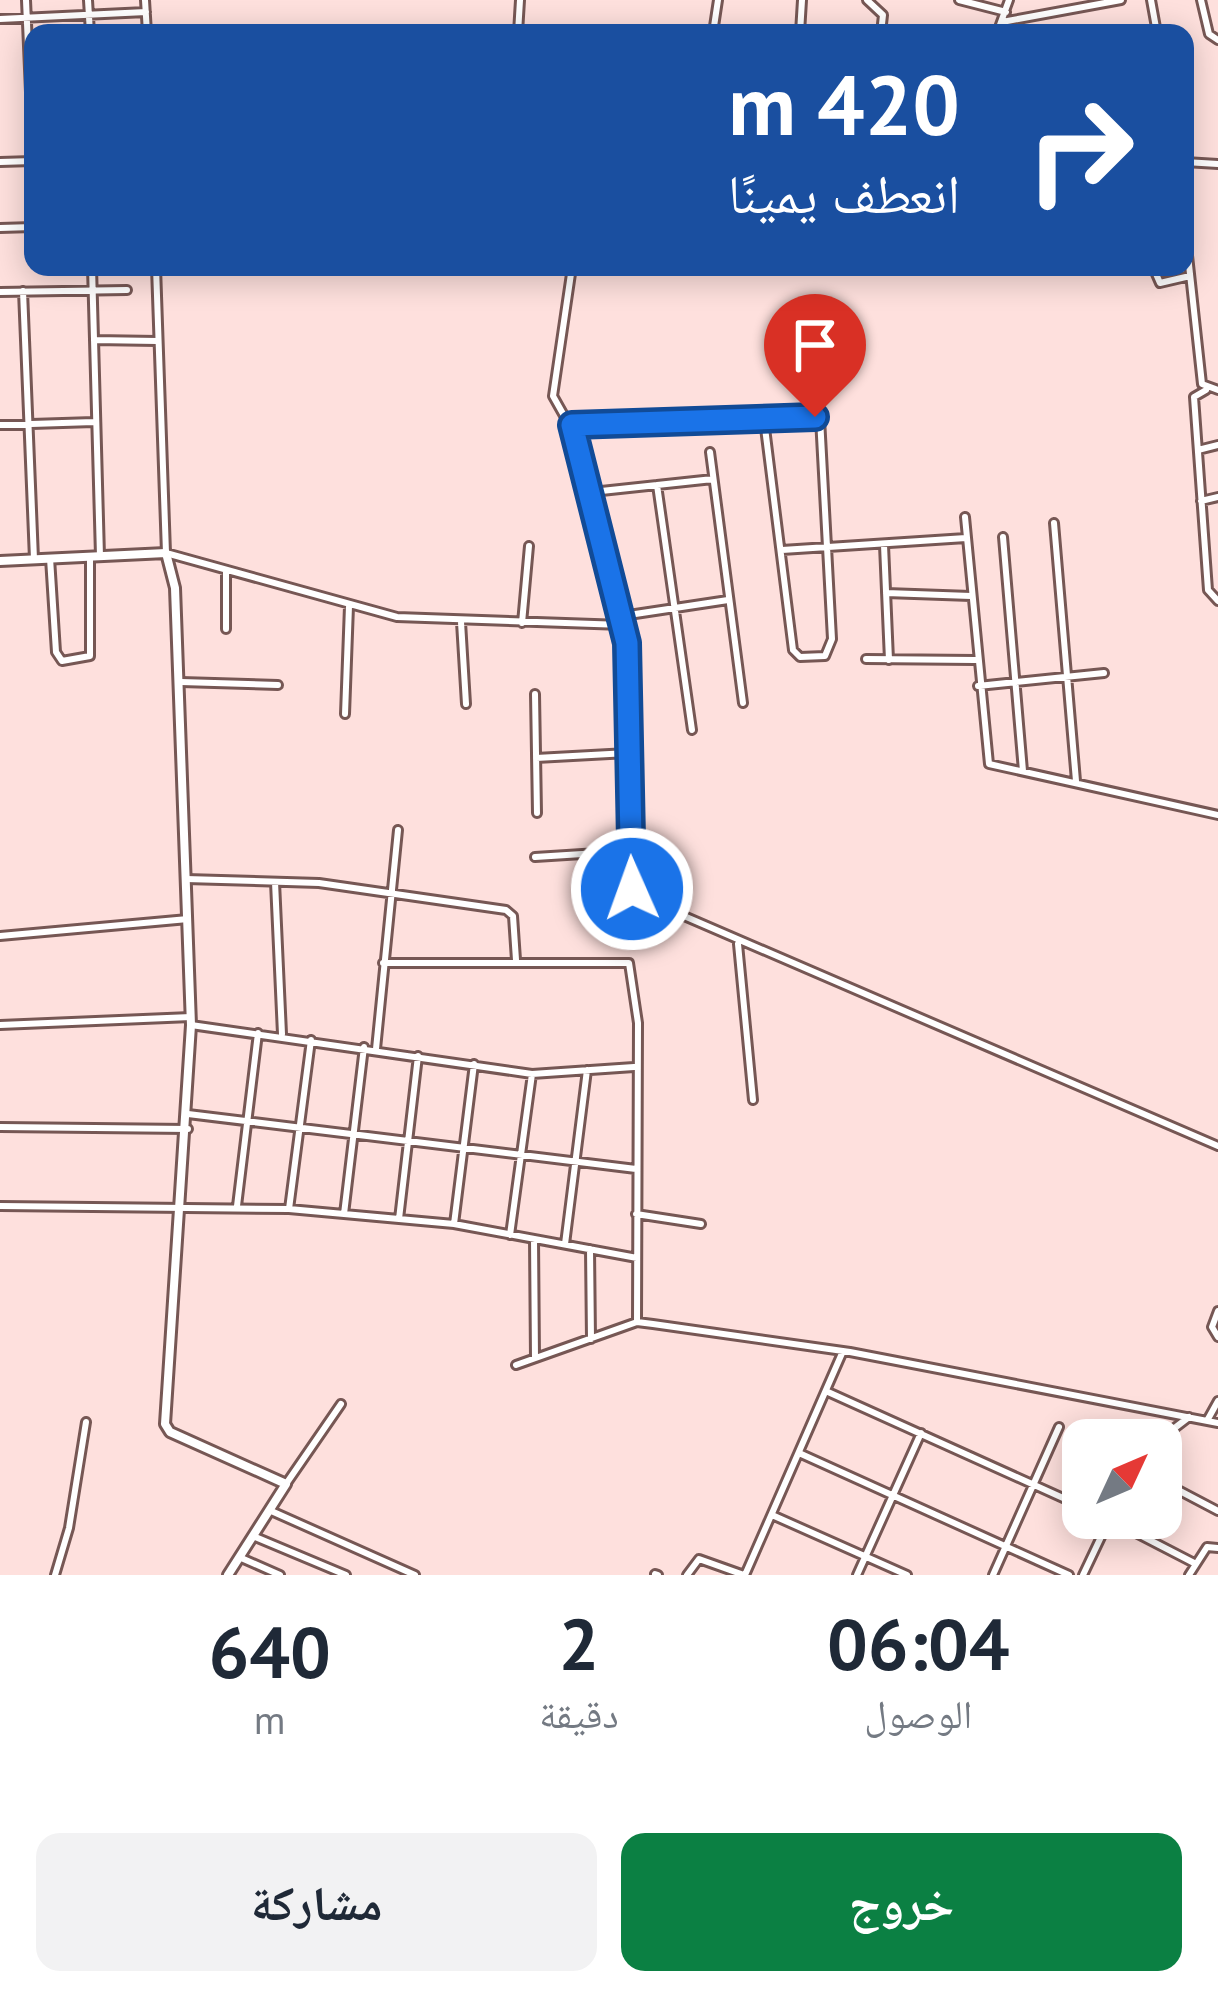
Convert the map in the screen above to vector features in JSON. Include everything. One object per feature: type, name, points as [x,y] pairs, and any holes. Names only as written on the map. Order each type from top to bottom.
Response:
[{"type":"street","points":[[26,0],[27,24]]},
{"type":"street","points":[[88,0],[89,24]]},
{"type":"street","points":[[146,0],[147,24]]},
{"type":"street","points":[[867,0],[883,15],[882,24]]},
{"type":"street","points":[[959,0],[1006,12]]},
{"type":"street","points":[[1001,22],[1009,0]]},
{"type":"street","points":[[1001,22],[1121,0]]},
{"type":"street","points":[[1201,0],[1209,34],[1218,40]]},
{"type":"street","points":[[0,19],[146,12]]},
{"type":"street","points":[[50,558],[56,652],[62,661],[90,656],[95,556],[92,276]]},
{"type":"street","points":[[155,276],[166,553],[177,599],[181,682],[191,1021],[188,1129],[166,1429],[286,1484]]},
{"type":"street","points":[[571,276],[553,396],[572,425],[623,620],[629,851],[632,889],[638,898],[1218,1146]]},
{"type":"street","points":[[1157,276],[1160,283],[1190,276],[1206,390]]},
{"type":"street","points":[[0,292],[127,290]]},
{"type":"street","points":[[23,291],[34,559]]},
{"type":"street","points":[[94,340],[158,341]]},
{"type":"street","points":[[1218,390],[1194,397],[1209,596],[1218,601]]},
{"type":"street","points":[[572,425],[815,417],[822,422],[829,550],[830,650],[825,656],[800,657],[792,646],[764,421]]},
{"type":"street","points":[[0,425],[94,422]]},
{"type":"street","points":[[1197,451],[1218,445]]},
{"type":"street","points":[[710,452],[743,703]]},
{"type":"street","points":[[592,492],[713,479]]},
{"type":"street","points":[[657,485],[692,730]]},
{"type":"street","points":[[1201,501],[1218,497]]},
{"type":"street","points":[[965,517],[986,761],[1218,814]]},
{"type":"street","points":[[1054,523],[1076,781]]},
{"type":"street","points":[[1004,537],[1023,771]]},
{"type":"street","points":[[782,550],[967,538]]},
{"type":"street","points":[[523,623],[529,545]]},
{"type":"street","points":[[884,545],[890,660]]},
{"type":"street","points":[[0,561],[166,553],[349,606],[397,617],[461,622],[623,620],[728,600]]},
{"type":"street","points":[[1206,559],[1218,555]]},
{"type":"street","points":[[226,571],[226,628]]},
{"type":"street","points":[[886,593],[971,596]]},
{"type":"street","points":[[345,714],[349,606]]},
{"type":"street","points":[[461,622],[466,704]]},
{"type":"street","points":[[866,659],[975,660]]},
{"type":"street","points":[[977,686],[1104,673]]},
{"type":"street","points":[[181,682],[278,685]]},
{"type":"street","points":[[535,694],[537,813]]},
{"type":"street","points":[[536,758],[628,753]]},
{"type":"street","points":[[376,1049],[398,830]]},
{"type":"street","points":[[535,857],[629,851]]},
{"type":"street","points":[[186,879],[275,881],[391,892],[512,913],[516,960]]},
{"type":"street","points":[[275,881],[282,1036]]},
{"type":"street","points":[[0,936],[188,919]]},
{"type":"street","points":[[738,944],[753,1100]]},
{"type":"street","points":[[382,963],[629,963],[638,1023],[637,1322]]},
{"type":"street","points":[[0,1025],[191,1021],[532,1074],[635,1067]]},
{"type":"street","points":[[237,1206],[258,1033]]},
{"type":"street","points":[[290,1209],[311,1040]]},
{"type":"street","points":[[344,1214],[364,1047]]},
{"type":"street","points":[[399,1219],[418,1055]]},
{"type":"street","points":[[454,1224],[474,1064]]},
{"type":"street","points":[[565,1244],[587,1070]]},
{"type":"street","points":[[510,1235],[532,1074]]},
{"type":"street","points":[[188,1114],[636,1169]]},
{"type":"street","points":[[0,1127],[188,1129]]},
{"type":"street","points":[[0,1205],[290,1209],[454,1224],[637,1258]]},
{"type":"street","points":[[636,1214],[701,1224]]},
{"type":"street","points":[[534,1239],[535,1358]]},
{"type":"street","points":[[590,1249],[591,1339]]},
{"type":"street","points":[[1218,1311],[1212,1327],[1218,1337]]},
{"type":"street","points":[[516,1364],[637,1322],[843,1351],[1218,1424]]},
{"type":"street","points":[[687,1575],[699,1559],[744,1575],[843,1351]]},
{"type":"street","points":[[827,1392],[1062,1497]]},
{"type":"street","points":[[1208,1421],[1218,1401]]},
{"type":"street","points":[[228,1575],[341,1404]]},
{"type":"street","points":[[1182,1422],[1189,1417]]},
{"type":"street","points":[[55,1575],[69,1528],[86,1422]]},
{"type":"street","points":[[993,1575],[1059,1427]]},
{"type":"street","points":[[857,1575],[921,1433]]},
{"type":"street","points":[[800,1453],[1069,1575]]},
{"type":"street","points":[[1182,1492],[1218,1511]]},
{"type":"street","points":[[269,1510],[415,1575]]},
{"type":"street","points":[[772,1515],[907,1575]]},
{"type":"street","points":[[253,1535],[346,1575]]},
{"type":"street","points":[[1086,1574],[1100,1539]]},
{"type":"street","points":[[1149,1539],[1196,1564]]},
{"type":"street","points":[[1189,1575],[1208,1547],[1218,1548]]},
{"type":"street","points":[[239,1557],[280,1575]]},
{"type":"route","points":[[632,889],[627,643],[572,425],[815,417]]}]
